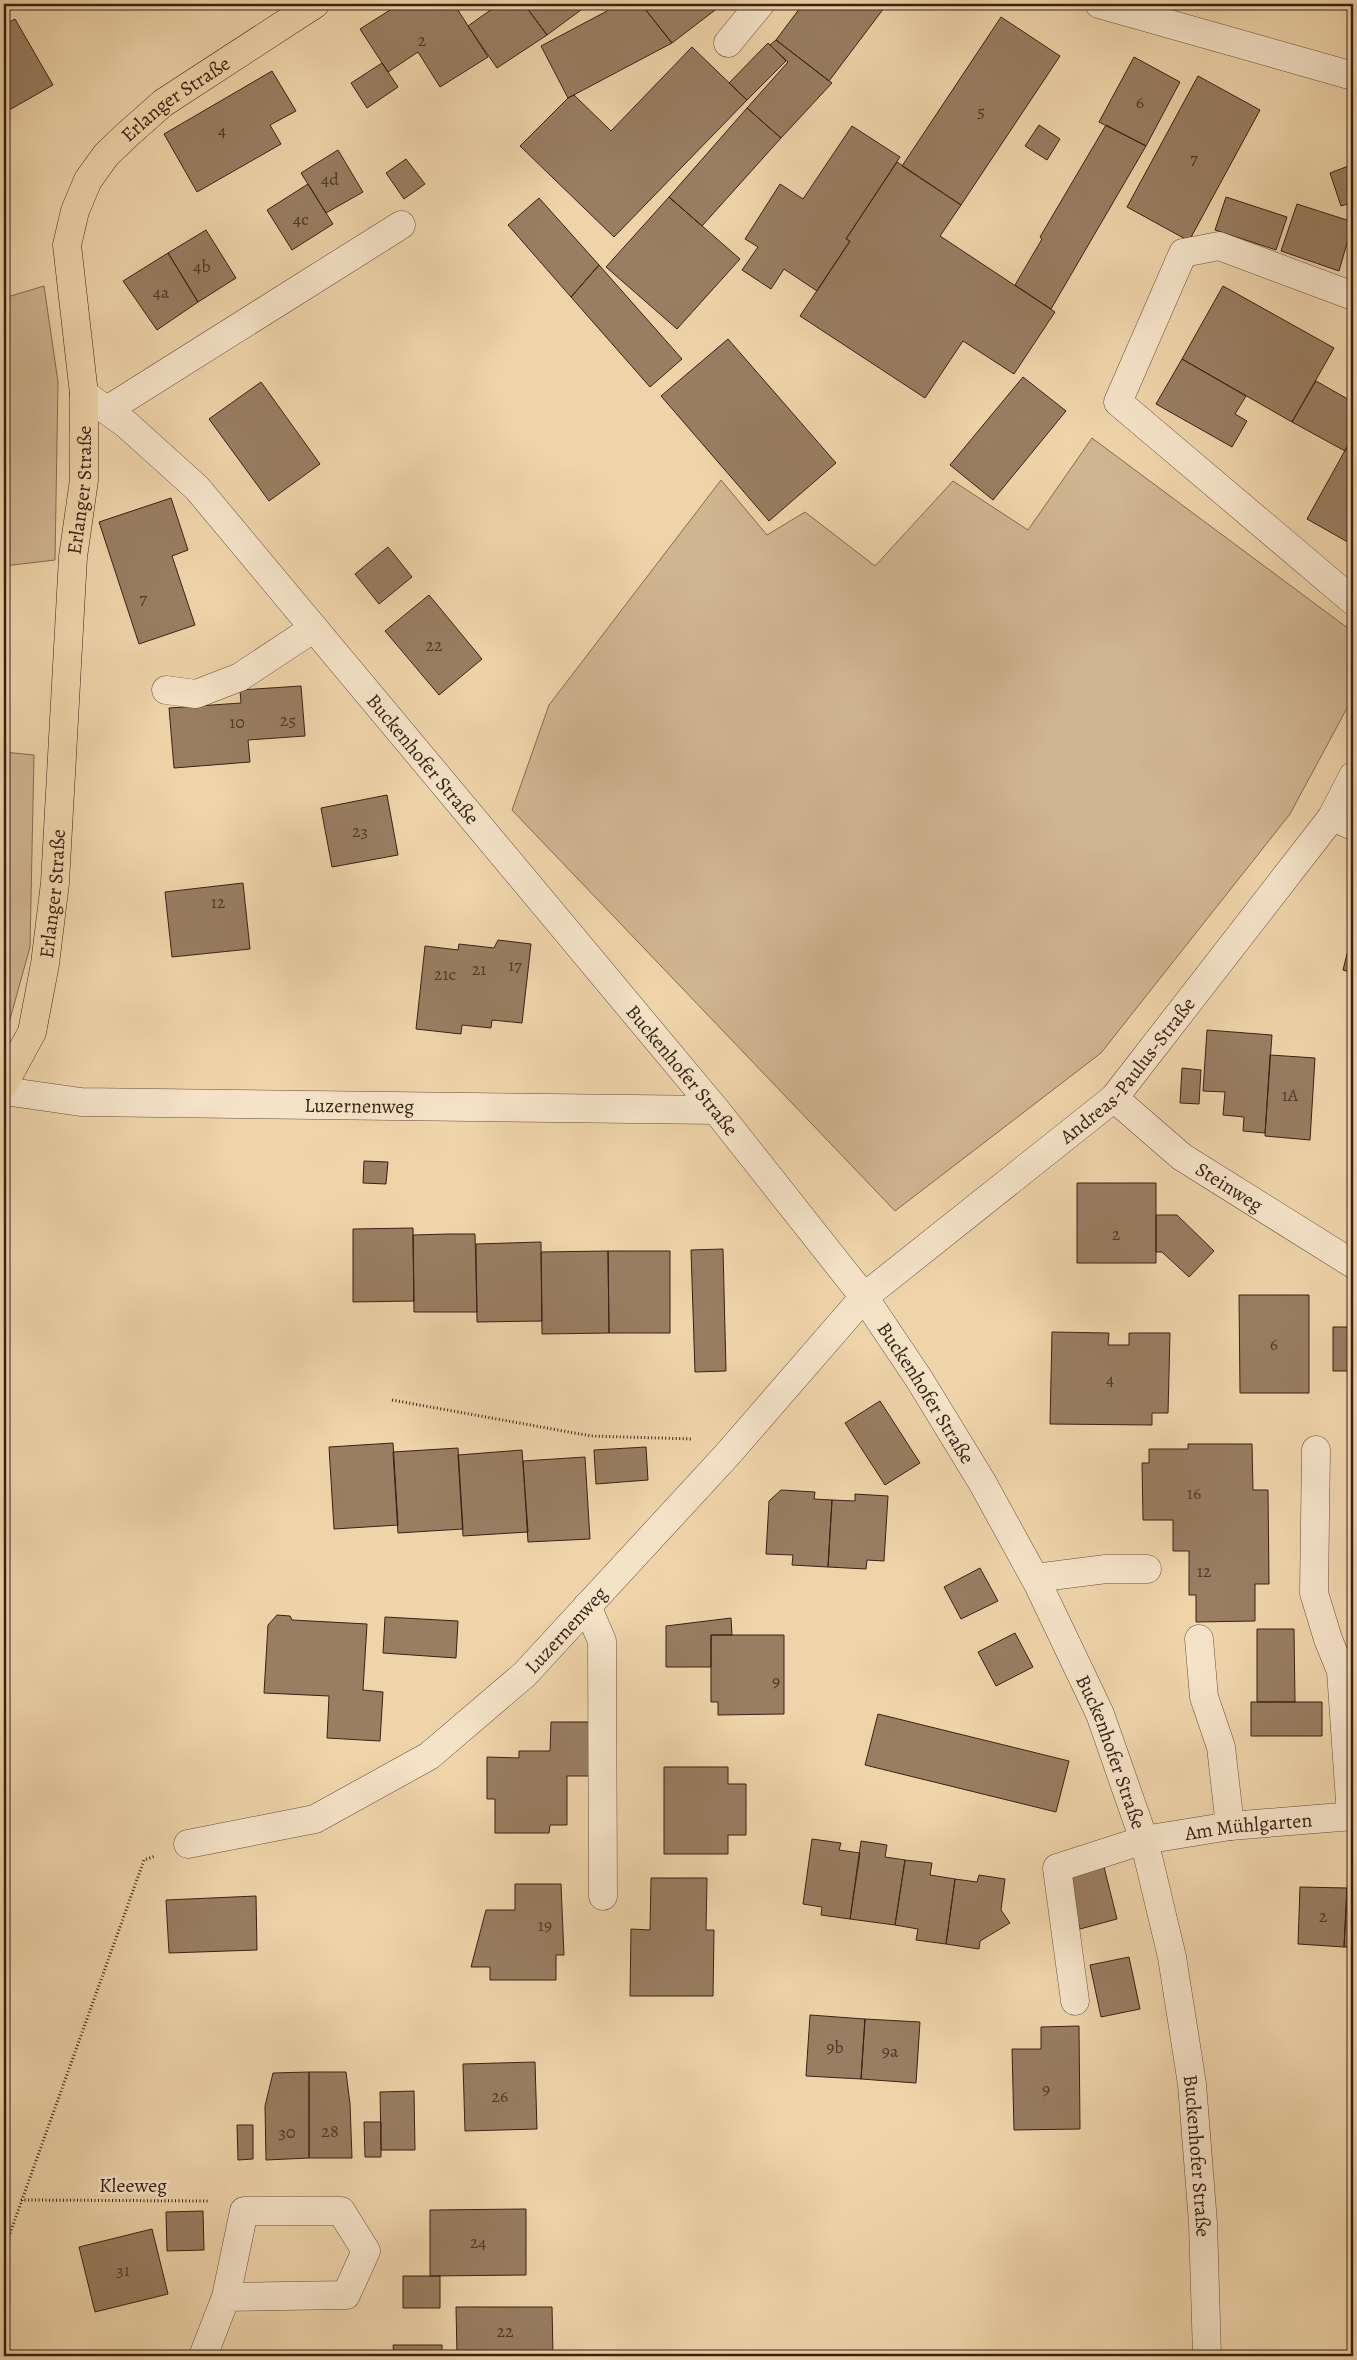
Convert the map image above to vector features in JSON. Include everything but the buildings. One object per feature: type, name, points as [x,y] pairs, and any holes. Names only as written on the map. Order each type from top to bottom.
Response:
[{"type":"main road","name":"Erlanger Straße","points":[[4,1084],[32,1032],[45,964],[54,884],[72,557],[84,480],[84,394],[67,245],[75,211],[88,180],[106,155],[163,103],[315,4]]},
{"type":"street","points":[[728,43],[760,4]]},
{"type":"street","points":[[1100,4],[1353,76]]},
{"type":"street","points":[[107,410],[401,225]]},
{"type":"street","points":[[1353,296],[1218,246],[1183,253],[1118,402],[1353,601]]},
{"type":"street","name":"Buckenhofer Straße","points":[[84,394],[107,410],[197,488],[716,1110],[864,1297],[919,1379],[972,1466],[1035,1578],[1100,1714],[1144,1840],[1172,1957],[1192,2084],[1203,2223],[1207,2356]]},
{"type":"street","points":[[166,690],[196,694],[240,677],[314,628]]},
{"type":"street","name":"Andreas-Paulus-Straße","points":[[864,1297],[1114,1098],[1342,822],[1353,776]]},
{"type":"street","name":"Luzernenweg","points":[[4,1091],[81,1102],[716,1110]]},
{"type":"street","name":"Steinweg","points":[[1114,1098],[1182,1157],[1353,1264]]},
{"type":"street","name":"Luzernenweg","points":[[188,1844],[315,1819],[429,1756],[525,1674],[727,1455],[864,1297]]},
{"type":"street","points":[[1316,1450],[1314,1593],[1328,1640],[1341,1671],[1352,1816]]},
{"type":"street","points":[[1035,1578],[1106,1569],[1147,1569]]},
{"type":"street","points":[[587,1606],[602,1642],[604,1896]]},
{"type":"street","points":[[1199,1640],[1204,1697],[1221,1747],[1230,1826]]},
{"type":"street","name":"Am Mühlgarten","points":[[1144,1840],[1230,1826],[1352,1816]]},
{"type":"street","name":"Buckenhofer Straße","points":[[1075,2000],[1057,1868],[1144,1840]]},
{"type":"street","points":[[203,2356],[226,2297],[244,2210],[341,2210],[366,2250],[346,2295],[226,2297]]},
{"type":"path","points":[[392,1400],[591,1436],[708,1439],[727,1455]]},
{"type":"path","points":[[4,2250],[144,1860],[188,1844]]},
{"type":"path","name":"Kleeweg","points":[[22,2200],[208,2200],[244,2210]]},
{"type":"shaded area","points":[[44,286],[58,382],[55,560],[4,566],[4,298]]},
{"type":"shaded area","points":[[1092,438],[1353,632],[1353,697],[1290,814],[1101,1053],[895,1211],[512,810],[549,705],[721,480],[767,535],[805,512],[875,566],[953,481],[1028,530]]},
{"type":"shaded area","points":[[4,752],[34,755],[30,947],[4,1041]]}]
